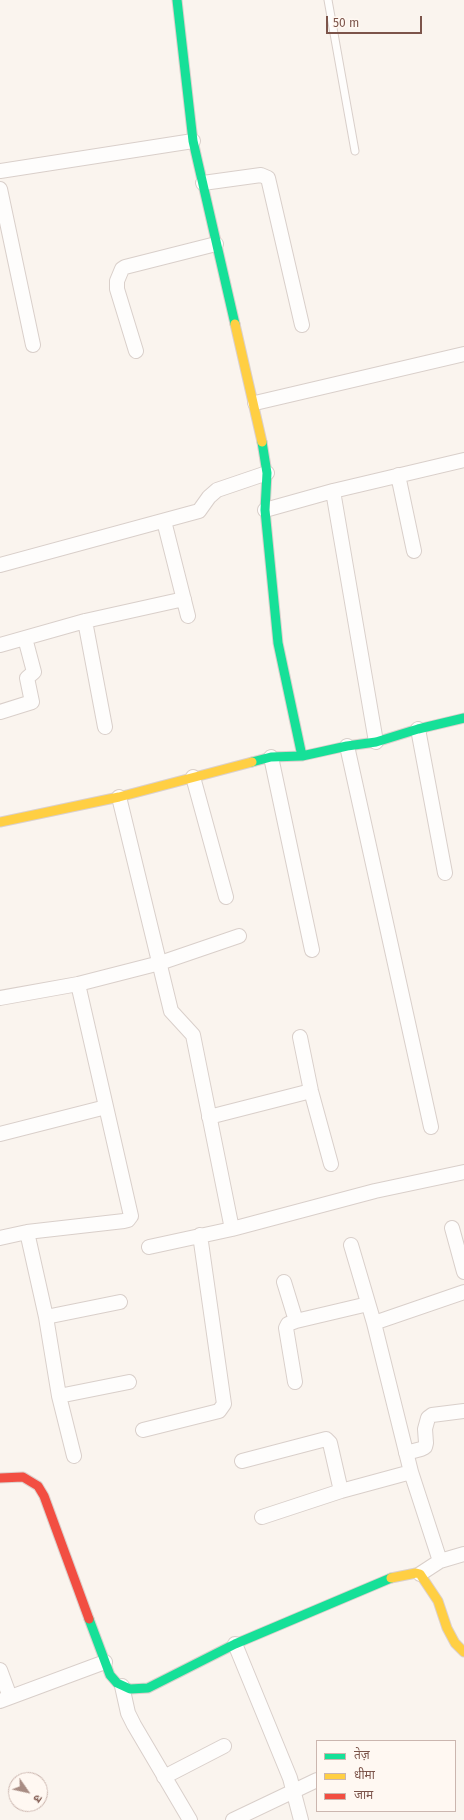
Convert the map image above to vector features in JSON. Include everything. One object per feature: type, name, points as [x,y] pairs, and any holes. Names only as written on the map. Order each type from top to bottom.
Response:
[{"type":"street","points":[[177,0],[193,141],[266,453],[268,473],[265,510],[278,643],[302,756]]},
{"type":"street","points":[[0,171],[193,141]]},
{"type":"street","points":[[203,183],[261,175],[268,178],[302,325]]},
{"type":"street","points":[[0,189],[33,345]]},
{"type":"street","points":[[136,351],[117,289],[117,281],[122,269],[125,266],[216,244]]},
{"type":"street","points":[[255,403],[464,354]]},
{"type":"street","points":[[265,510],[333,491],[464,460]]},
{"type":"street","points":[[0,565],[199,511],[209,497],[217,490],[268,473]]},
{"type":"street","points":[[398,475],[414,551]]},
{"type":"street","points":[[333,491],[376,742]]},
{"type":"street","points":[[164,521],[188,616]]},
{"type":"street","points":[[0,645],[85,621],[184,599]]},
{"type":"street","points":[[85,621],[105,727]]},
{"type":"street","points":[[0,712],[32,702],[27,678],[33,675],[34,671],[25,638]]},
{"type":"street","points":[[0,822],[119,797],[270,757],[302,756],[346,746],[376,742],[418,729],[464,718]]},
{"type":"street","points":[[418,729],[445,874]]},
{"type":"street","points":[[346,746],[431,1127]]},
{"type":"street","points":[[270,757],[312,950]]},
{"type":"street","points":[[193,777],[226,897]]},
{"type":"street","points":[[119,797],[171,1011],[193,1035],[232,1229]]},
{"type":"street","points":[[0,998],[78,984],[160,963],[239,936]]},
{"type":"street","points":[[0,1238],[27,1232],[124,1221],[130,1218],[132,1213],[78,984]]},
{"type":"street","points":[[300,1037],[311,1091],[331,1164]]},
{"type":"street","points":[[209,1117],[311,1091]]},
{"type":"street","points":[[0,1134],[106,1107]]},
{"type":"street","points":[[148,1247],[232,1229],[375,1191],[464,1172]]},
{"type":"street","points":[[452,1228],[464,1272]]},
{"type":"street","points":[[27,1232],[46,1318],[59,1396],[74,1456]]},
{"type":"street","points":[[143,1430],[219,1411],[224,1404],[200,1235]]},
{"type":"street","points":[[351,1245],[374,1323],[411,1472],[440,1561]]},
{"type":"street","points":[[284,1282],[296,1321]]},
{"type":"street","points":[[374,1323],[464,1292]]},
{"type":"street","points":[[46,1318],[120,1302]]},
{"type":"street","points":[[296,1382],[286,1328],[288,1324],[368,1304]]},
{"type":"street","points":[[59,1396],[128,1382]]},
{"type":"street","points":[[406,1453],[421,1450],[425,1447],[425,1429],[428,1418],[432,1415],[464,1411]]},
{"type":"street","points":[[242,1461],[326,1440],[330,1443],[342,1491]]},
{"type":"street","points":[[262,1517],[342,1491],[411,1472]]},
{"type":"street","points":[[0,1478],[23,1477],[38,1486],[44,1496],[110,1675],[117,1683],[134,1690],[148,1688],[235,1644],[394,1577],[416,1573],[420,1574],[440,1561],[464,1554]]},
{"type":"street","points":[[420,1574],[438,1601],[447,1628],[455,1643],[464,1652]]},
{"type":"street","points":[[235,1644],[290,1778],[301,1820]]},
{"type":"street","points":[[0,1670],[5,1699],[105,1662]]},
{"type":"street","points":[[122,1686],[128,1712],[134,1725],[190,1820]]},
{"type":"street","points":[[164,1777],[224,1746]]},
{"type":"street","points":[[233,1820],[316,1781]]},
{"type":"lane","points":[[328,0],[355,151]]},
{"type":"traffic: fast","points":[[177,0],[193,141],[235,324]]},
{"type":"traffic: fast","points":[[262,442],[267,473],[265,510],[278,643],[302,756]]},
{"type":"traffic: fast","points":[[252,762],[271,757],[302,756],[347,746],[376,742],[418,729],[464,718]]},
{"type":"traffic: fast","points":[[89,1619],[110,1675],[117,1683],[130,1689],[148,1688],[235,1644],[391,1578]]},
{"type":"traffic: slow","points":[[235,324],[262,442]]},
{"type":"traffic: slow","points":[[0,822],[119,797],[252,762]]},
{"type":"traffic: slow","points":[[391,1578],[416,1573],[420,1574],[438,1601],[447,1628],[455,1643],[464,1652]]},
{"type":"traffic: jam","points":[[0,1478],[23,1477],[38,1486],[44,1496],[89,1619]]}]
